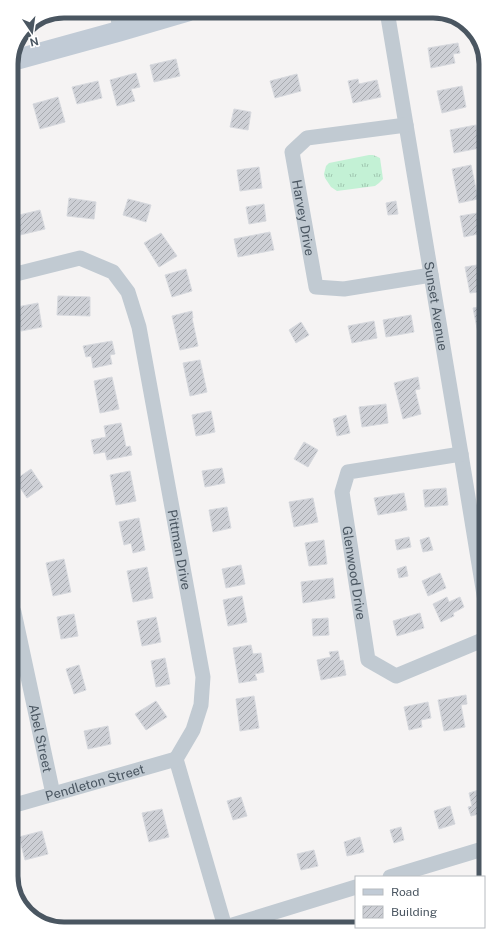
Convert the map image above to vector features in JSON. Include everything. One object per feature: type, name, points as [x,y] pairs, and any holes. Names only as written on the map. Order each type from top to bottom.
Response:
[{"type":"main road","points":[[19,58],[119,21],[140,18]]},
{"type":"street","name":"Sunset Avenue","points":[[388,18],[479,564]]},
{"type":"street","name":"Harvey Drive","points":[[406,126],[307,138],[292,152],[316,287],[344,289],[431,275]]},
{"type":"street","name":"Pittman Drive","points":[[18,274],[80,258],[113,272],[128,292],[139,327],[203,677],[201,704],[193,730],[176,759]]},
{"type":"street","name":"Glenwood Drive","points":[[461,454],[348,472],[342,492],[368,660],[396,676],[479,641]]},
{"type":"street","name":"Abel Street","points":[[18,631],[52,794]]},
{"type":"street","name":"Pendleton Street","points":[[18,804],[176,759]]},
{"type":"street","points":[[176,759],[224,922]]},
{"type":"street","points":[[393,876],[479,850]]},
{"type":"street","points":[[241,922],[355,887]]},
{"type":"green space","points":[[369,155],[380,158],[383,179],[379,183],[375,186],[337,191],[331,187],[324,174],[326,166],[329,163]]},
{"type":"building","points":[[458,43],[460,53],[453,54],[455,63],[431,68],[428,48]]},
{"type":"building","points":[[176,59],[180,76],[154,82],[150,65]]},
{"type":"building","points":[[136,73],[140,87],[131,89],[135,101],[117,106],[110,80]]},
{"type":"building","points":[[297,74],[301,91],[275,98],[270,81]]},
{"type":"building","points":[[358,79],[359,84],[377,80],[381,97],[353,103],[348,81]]},
{"type":"building","points":[[98,81],[102,98],[77,104],[72,87]]},
{"type":"building","points":[[462,86],[466,107],[442,113],[437,91]]},
{"type":"building","points":[[58,97],[65,122],[40,129],[33,104]]},
{"type":"building","points":[[234,109],[251,112],[248,130],[230,127]]},
{"type":"building","points":[[476,125],[479,148],[454,153],[450,130]]},
{"type":"building","points":[[471,165],[478,199],[459,203],[452,169]]},
{"type":"building","points":[[259,167],[262,188],[240,191],[237,170]]},
{"type":"building","points":[[69,198],[96,202],[94,219],[67,216]]},
{"type":"building","points":[[128,199],[151,205],[146,222],[123,215]]},
{"type":"building","points":[[396,201],[398,214],[388,215],[386,203]]},
{"type":"building","points":[[264,204],[266,221],[249,224],[246,207]]},
{"type":"building","points":[[40,210],[45,229],[20,235],[18,227],[18,215]]},
{"type":"building","points":[[479,213],[479,234],[464,237],[460,216]]},
{"type":"building","points":[[270,232],[274,250],[238,257],[234,239]]},
{"type":"building","points":[[161,233],[177,256],[159,267],[144,243]]},
{"type":"building","points":[[479,265],[479,296],[478,292],[470,293],[465,267]]},
{"type":"building","points":[[186,269],[192,291],[172,297],[165,275]]},
{"type":"building","points":[[58,296],[90,297],[90,316],[57,315]]},
{"type":"building","points":[[38,303],[42,327],[21,331],[18,307]]},
{"type":"building","points":[[479,307],[479,333],[478,333],[473,308]]},
{"type":"building","points":[[192,311],[198,346],[180,350],[172,316]]},
{"type":"building","points":[[411,315],[414,332],[386,337],[383,320]]},
{"type":"building","points":[[374,321],[377,338],[352,343],[348,326]]},
{"type":"building","points":[[301,322],[309,335],[296,343],[289,330]]},
{"type":"building","points":[[112,341],[115,354],[110,355],[112,364],[93,368],[91,356],[86,357],[83,346]]},
{"type":"building","points":[[200,360],[207,392],[190,396],[183,363]]},
{"type":"building","points":[[112,377],[119,409],[100,413],[94,381]]},
{"type":"building","points":[[418,377],[420,389],[415,390],[421,414],[403,419],[394,383]]},
{"type":"building","points":[[386,404],[388,423],[362,427],[359,407]]},
{"type":"building","points":[[211,411],[215,432],[196,436],[192,415]]},
{"type":"building","points":[[346,415],[350,433],[337,436],[333,419]]},
{"type":"building","points":[[121,423],[126,447],[130,446],[132,455],[107,460],[105,452],[94,454],[91,440],[106,437],[104,426]]},
{"type":"building","points":[[304,442],[318,450],[308,467],[294,459]]},
{"type":"building","points":[[222,468],[225,483],[205,487],[202,471]]},
{"type":"building","points":[[31,469],[43,487],[27,498],[18,484],[18,478]]},
{"type":"building","points":[[130,471],[136,501],[116,505],[110,475]]},
{"type":"building","points":[[446,488],[448,505],[425,507],[423,490]]},
{"type":"building","points":[[404,493],[407,510],[378,515],[374,498]]},
{"type":"building","points":[[313,498],[318,522],[294,527],[289,502]]},
{"type":"building","points":[[227,507],[231,528],[213,532],[209,510]]},
{"type":"building","points":[[139,518],[145,550],[133,553],[131,543],[124,545],[119,522]]},
{"type":"building","points":[[409,537],[411,547],[397,550],[395,540]]},
{"type":"building","points":[[429,537],[433,550],[423,552],[420,540]]},
{"type":"building","points":[[324,540],[327,564],[309,566],[305,543]]},
{"type":"building","points":[[64,559],[71,592],[53,596],[46,563]]},
{"type":"building","points":[[241,565],[245,584],[226,588],[222,569]]},
{"type":"building","points":[[406,566],[408,576],[399,578],[397,569]]},
{"type":"building","points":[[147,567],[153,598],[133,602],[127,571]]},
{"type":"building","points":[[440,573],[446,588],[428,596],[422,581]]},
{"type":"building","points":[[333,578],[335,598],[303,603],[301,582]]},
{"type":"building","points":[[242,596],[247,622],[228,626],[223,600]]},
{"type":"building","points":[[447,597],[449,602],[460,597],[464,607],[453,613],[454,616],[441,622],[433,604]]},
{"type":"building","points":[[420,613],[424,628],[397,636],[393,621]]},
{"type":"building","points":[[74,614],[78,636],[61,639],[57,617]]},
{"type":"building","points":[[156,617],[161,642],[142,646],[137,621]]},
{"type":"building","points":[[328,618],[329,635],[313,636],[312,619]]},
{"type":"building","points":[[251,645],[253,654],[261,653],[264,672],[255,674],[257,680],[239,683],[233,648]]},
{"type":"building","points":[[338,651],[340,661],[343,660],[346,675],[321,680],[317,660],[331,657],[329,652]]},
{"type":"building","points":[[165,658],[170,684],[156,687],[151,661]]},
{"type":"building","points":[[79,665],[86,690],[74,694],[66,669]]},
{"type":"building","points":[[466,695],[467,704],[461,705],[465,727],[444,731],[438,700]]},
{"type":"building","points":[[254,696],[259,728],[240,731],[236,699]]},
{"type":"building","points":[[156,701],[167,717],[146,730],[135,714]]},
{"type":"building","points":[[428,702],[431,718],[421,720],[422,727],[409,730],[404,707]]},
{"type":"building","points":[[108,726],[111,744],[88,749],[84,731]]},
{"type":"building","points":[[479,790],[479,814],[471,816],[468,807],[472,806],[469,793]]},
{"type":"building","points":[[241,797],[247,816],[233,820],[227,801]]},
{"type":"building","points":[[450,806],[455,824],[439,829],[434,811]]},
{"type":"building","points":[[162,809],[169,837],[149,842],[142,813]]},
{"type":"building","points":[[401,827],[404,840],[394,843],[390,830]]},
{"type":"building","points":[[42,831],[48,854],[25,860],[19,837]]},
{"type":"building","points":[[360,837],[364,852],[347,856],[344,842]]},
{"type":"building","points":[[314,850],[318,866],[301,870],[297,854]]}]
